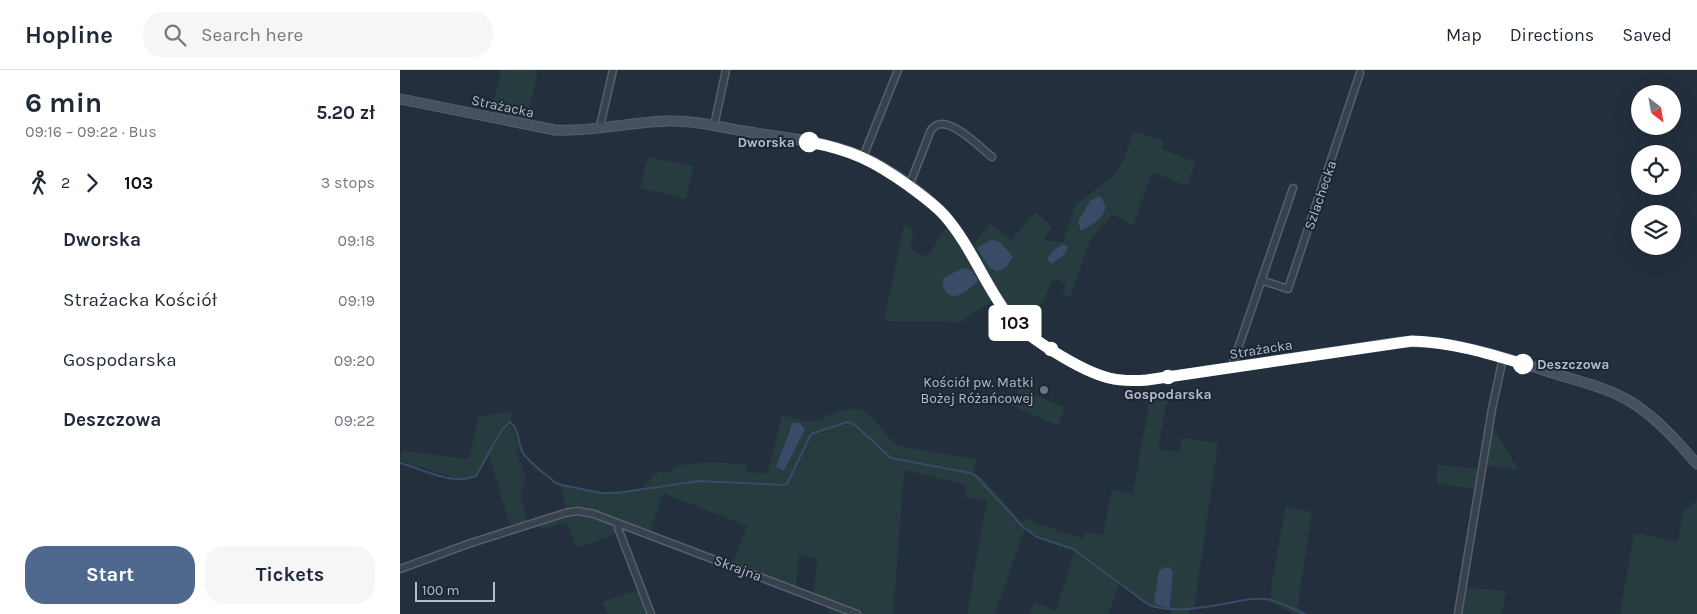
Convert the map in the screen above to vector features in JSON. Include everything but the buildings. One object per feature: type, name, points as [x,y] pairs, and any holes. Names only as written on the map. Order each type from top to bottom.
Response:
[{"type":"street","points":[[601,128],[600,122],[613,70]]},
{"type":"street","points":[[714,126],[726,70]]},
{"type":"street","points":[[863,157],[898,70]]},
{"type":"street","name":"Szlachecka","points":[[1261,280],[1288,289],[1360,72]]},
{"type":"street","name":"Strażacka","points":[[400,99],[546,129],[571,130],[669,121],[686,122],[830,146],[863,157],[909,186],[934,205],[950,222],[1003,307],[1015,323],[1027,334],[1080,366],[1108,377],[1134,381],[1412,341],[1438,343],[1503,358],[1595,386],[1621,396],[1659,422],[1697,464]]},
{"type":"street","points":[[909,186],[931,130],[938,124],[945,124],[956,129],[992,157]]},
{"type":"street","points":[[1233,367],[1232,363],[1293,188]]},
{"type":"street","points":[[1458,614],[1492,409],[1503,358]]},
{"type":"street","name":"Skrajna","points":[[400,569],[468,544],[564,513],[578,511],[594,514],[857,614]]},
{"type":"street","points":[[619,524],[618,528],[651,614]]},
{"type":"green space","points":[[501,70],[538,70],[527,120],[491,113]]},
{"type":"green space","points":[[1134,131],[1163,140],[1161,149],[1196,162],[1187,186],[1154,173],[1150,178],[1133,226],[1113,214],[1090,241],[1070,297],[1062,294],[1066,284],[1055,278],[1053,279],[1029,330],[1015,317],[971,247],[990,224],[1011,240],[1036,212],[1051,226],[1044,241],[1063,242],[1076,204],[1114,176],[1123,161]],"holes":[[[1013,257],[997,272],[989,267],[988,264]]]},
{"type":"green space","points":[[648,157],[694,166],[686,199],[640,188]]},
{"type":"green space","points":[[904,225],[914,230],[910,248],[926,258],[947,227],[949,228],[994,300],[960,322],[884,321]],"holes":[[[962,268],[972,271],[978,280],[976,284],[959,295],[944,278]]]},
{"type":"green space","points":[[1020,386],[1030,390],[1031,393],[1064,407],[1059,426],[1012,406]]},
{"type":"green space","points":[[1150,397],[1167,400],[1158,449],[1179,452],[1182,438],[1218,443],[1194,609],[1190,609],[1189,614],[1170,614],[1171,609],[1142,602],[1120,582],[1108,614],[1030,614],[1034,602],[1056,610],[1075,550],[1043,538],[1025,528],[995,614],[967,614],[987,499],[981,500],[966,497],[966,485],[904,470],[893,614],[862,614],[856,612],[855,614],[830,614],[826,605],[813,596],[818,558],[799,555],[796,589],[733,562],[747,526],[663,493],[650,532],[591,514],[569,514],[559,484],[600,492],[624,491],[642,488],[654,475],[660,472],[671,472],[675,466],[701,463],[743,465],[747,466],[747,472],[768,473],[782,415],[802,421],[809,421],[819,420],[840,411],[854,408],[867,413],[899,446],[976,459],[974,473],[982,478],[1022,522],[1024,522],[1026,517],[1035,523],[1084,539],[1085,532],[1103,535],[1112,489],[1133,494]],"holes":[[[795,422],[805,428],[784,471],[777,467],[789,427]]]},
{"type":"green space","points":[[512,411],[511,421],[500,430],[476,476],[463,480],[400,461],[402,451],[469,459],[479,417]]},
{"type":"green space","points":[[1490,422],[1518,470],[1481,465]]},
{"type":"green space","points":[[511,424],[520,451],[515,448],[526,479],[520,496],[528,523],[511,529],[489,455],[502,432]]},
{"type":"green space","points":[[1438,465],[1481,469],[1477,489],[1437,484]]},
{"type":"green space","points":[[1697,500],[1697,614],[1620,614],[1634,533],[1678,541],[1683,512]]},
{"type":"green space","points":[[1286,506],[1312,513],[1297,608],[1308,614],[1295,614],[1268,601],[1271,597],[1272,581]]},
{"type":"green space","points":[[568,516],[592,517],[613,524],[616,534],[577,548],[566,522],[543,529],[540,524]]},
{"type":"green space","points":[[1461,587],[1506,591],[1502,614],[1457,614]]},
{"type":"green space","points":[[638,590],[648,614],[608,614],[602,602]]},
{"type":"water","points":[[1101,197],[1106,207],[1104,212],[1096,222],[1081,231],[1078,221],[1090,201]]},
{"type":"water","points":[[992,239],[1001,243],[1013,257],[1006,267],[997,272],[989,267],[977,248]]},
{"type":"water","points":[[1063,244],[1068,247],[1065,254],[1052,264],[1047,260],[1048,257]]},
{"type":"water","points":[[962,268],[972,271],[978,280],[964,293],[951,296],[944,289],[944,278]]},
{"type":"water","points":[[792,423],[799,423],[805,429],[784,471],[776,467]]},
{"type":"water","points":[[1165,567],[1170,568],[1173,572],[1170,607],[1168,608],[1154,603],[1159,571]]},
{"type":"waterway","points":[[400,463],[447,478],[467,479],[476,476],[501,431],[510,422],[515,427],[525,455],[556,483],[562,485],[601,493],[617,493],[699,481],[784,485],[787,484],[811,434],[847,422],[855,425],[891,458],[970,473],[976,476],[1023,527],[1037,537],[1073,549],[1149,605],[1169,609],[1191,609],[1261,599],[1275,601],[1305,614]]},
{"type":"bus line","name":"103","points":[[809,142],[840,148],[874,162],[929,201],[953,227],[1006,312],[1015,323],[1027,334],[1088,370],[1102,376],[1134,381],[1147,380],[1412,341],[1453,346],[1523,364]]},
{"type":"place","name":"Dworska","points":[[809,142]]},
{"type":"place","name":"Deszczowa","points":[[1523,364]]},
{"type":"place","name":"Gospodarska","points":[[1168,377]]},
{"type":"place","name":"Kościół pw. Matki Bożej Różańcowej","points":[[1044,390]]}]
